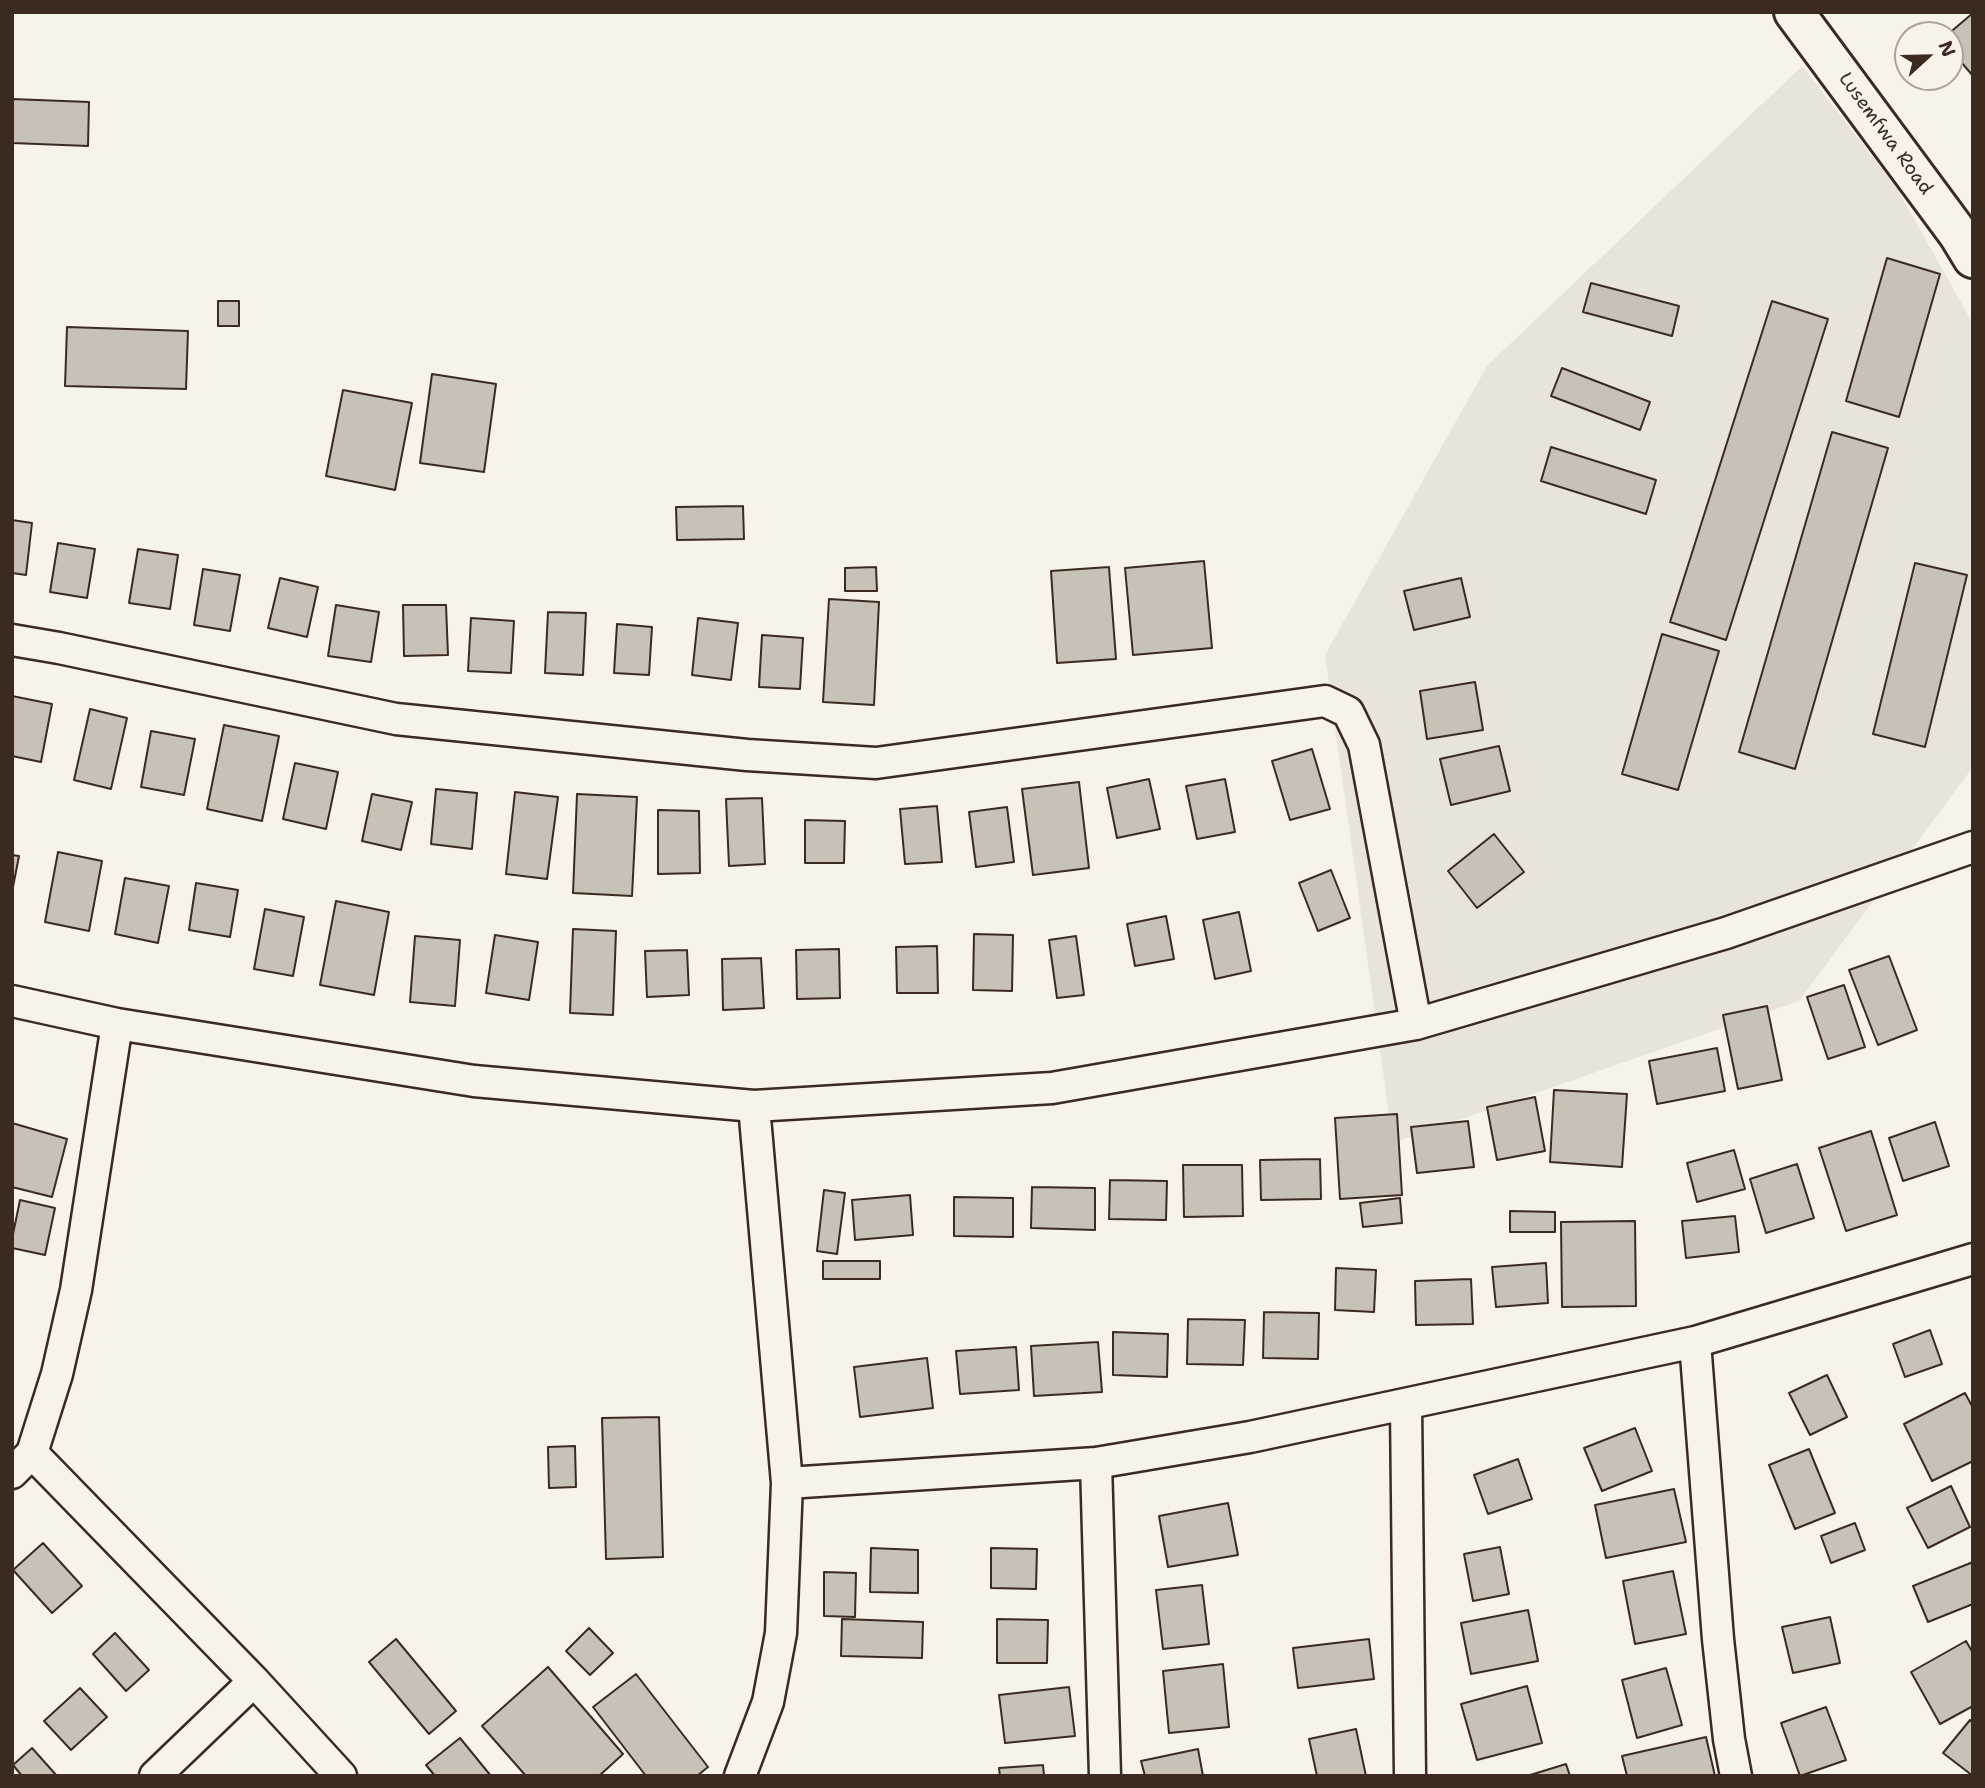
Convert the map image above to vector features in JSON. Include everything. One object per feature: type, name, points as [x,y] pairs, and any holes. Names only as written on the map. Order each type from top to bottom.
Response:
[{"type":"street","name":"Lusemfwa Road","points":[[1800,14],[1973,258]]},
{"type":"street","points":[[12,640],[396,719],[747,755],[876,764],[1325,701],[1348,712],[1364,745],[1416,1024]]},
{"type":"street","points":[[12,1001],[117,1024],[474,1081],[754,1105],[1052,1088],[1416,1024],[1726,933],[1973,847]]},
{"type":"street","points":[[117,1024],[76,1290],[57,1374],[22,1463],[254,1681],[341,1776]]},
{"type":"street","points":[[740,1776],[768,1702],[782,1633],[787,1483],[754,1105]]},
{"type":"street","points":[[787,1483],[1096,1463],[1250,1437],[1695,1342],[1973,1259]]},
{"type":"street","points":[[1695,1342],[1718,1639],[1729,1739],[1736,1776]]},
{"type":"street","points":[[1406,1405],[1409,1776]]},
{"type":"street","points":[[1096,1463],[1105,1776]]},
{"type":"street","points":[[155,1776],[254,1681]]},
{"type":"shaded area","points":[[1802,66],[1898,190],[1973,324],[1973,767],[1799,1001],[1393,1143],[1325,655],[1487,366]]},
{"type":"building","points":[[1973,13],[1973,76],[1964,65],[1964,21]]},
{"type":"building","points":[[12,99],[89,102],[88,146],[12,143]]},
{"type":"building","points":[[1887,258],[1940,274],[1899,417],[1846,401]]},
{"type":"building","points":[[1591,283],[1679,306],[1672,336],[1583,312]]},
{"type":"building","points":[[218,301],[239,301],[239,326],[218,326]]},
{"type":"building","points":[[1772,301],[1828,319],[1726,640],[1670,622]]},
{"type":"building","points":[[67,327],[188,331],[186,389],[65,386]]},
{"type":"building","points":[[1562,368],[1650,402],[1640,430],[1551,396]]},
{"type":"building","points":[[432,374],[496,384],[484,472],[420,463]]},
{"type":"building","points":[[343,390],[412,403],[395,490],[326,476]]},
{"type":"building","points":[[1832,432],[1888,448],[1795,769],[1739,752]]},
{"type":"building","points":[[1551,447],[1656,480],[1646,514],[1541,481]]},
{"type":"building","points":[[743,506],[744,539],[677,540],[676,507]]},
{"type":"building","points":[[12,520],[32,523],[26,575],[12,573]]},
{"type":"building","points":[[58,543],[95,549],[87,598],[50,592]]},
{"type":"building","points":[[138,549],[178,555],[170,609],[129,603]]},
{"type":"building","points":[[1204,561],[1212,648],[1133,655],[1125,568]]},
{"type":"building","points":[[1915,563],[1967,575],[1925,747],[1873,734]]},
{"type":"building","points":[[876,567],[877,591],[845,591],[845,568]]},
{"type":"building","points":[[1109,567],[1116,659],[1057,663],[1051,571]]},
{"type":"building","points":[[203,569],[240,575],[230,631],[194,625]]},
{"type":"building","points":[[280,578],[318,587],[307,637],[268,628]]},
{"type":"building","points":[[1461,578],[1470,617],[1414,630],[1404,591]]},
{"type":"building","points":[[829,599],[879,602],[874,705],[823,702]]},
{"type":"building","points":[[336,605],[379,612],[371,662],[328,656]]},
{"type":"building","points":[[403,605],[446,605],[448,655],[404,656]]},
{"type":"building","points":[[548,612],[586,613],[583,675],[545,673]]},
{"type":"building","points":[[471,618],[514,621],[511,673],[468,671]]},
{"type":"building","points":[[698,618],[738,623],[731,680],[692,675]]},
{"type":"building","points":[[617,624],[652,627],[649,675],[614,673]]},
{"type":"building","points":[[1662,634],[1719,651],[1678,790],[1622,774]]},
{"type":"building","points":[[762,635],[803,638],[800,689],[759,687]]},
{"type":"building","points":[[1475,682],[1483,730],[1427,739],[1420,691]]},
{"type":"building","points":[[12,696],[52,704],[41,762],[12,756]]},
{"type":"building","points":[[90,709],[127,718],[111,789],[74,780]]},
{"type":"building","points":[[224,725],[279,736],[262,821],[207,809]]},
{"type":"building","points":[[151,731],[195,739],[184,795],[141,787]]},
{"type":"building","points":[[1499,746],[1510,791],[1451,805],[1440,759]]},
{"type":"building","points":[[1312,749],[1330,809],[1290,820],[1272,761]]},
{"type":"building","points":[[295,763],[338,772],[326,829],[283,819]]},
{"type":"building","points":[[1149,779],[1160,829],[1117,838],[1107,788]]},
{"type":"building","points":[[1225,779],[1235,832],[1197,839],[1186,786]]},
{"type":"building","points":[[1079,782],[1089,868],[1033,875],[1022,789]]},
{"type":"building","points":[[436,789],[477,793],[472,849],[431,844]]},
{"type":"building","points":[[515,792],[558,797],[547,879],[506,874]]},
{"type":"building","points":[[372,794],[412,802],[401,850],[362,841]]},
{"type":"building","points":[[577,794],[637,797],[632,896],[573,893]]},
{"type":"building","points":[[762,798],[765,864],[729,866],[726,799]]},
{"type":"building","points":[[937,806],[942,862],[905,864],[900,809]]},
{"type":"building","points":[[1007,807],[1014,862],[976,867],[969,812]]},
{"type":"building","points":[[658,810],[699,811],[700,873],[658,874]]},
{"type":"building","points":[[805,820],[845,821],[844,863],[805,863]]},
{"type":"building","points":[[1494,834],[1524,872],[1477,908],[1448,871]]},
{"type":"building","points":[[58,852],[102,861],[89,931],[45,922]]},
{"type":"building","points":[[12,855],[19,856],[12,892]]},
{"type":"building","points":[[1331,870],[1350,918],[1318,931],[1299,883]]},
{"type":"building","points":[[125,878],[169,886],[158,943],[115,934]]},
{"type":"building","points":[[196,883],[238,890],[230,937],[189,930]]},
{"type":"building","points":[[336,901],[389,912],[374,995],[320,985]]},
{"type":"building","points":[[265,909],[304,917],[293,976],[254,969]]},
{"type":"building","points":[[1239,912],[1251,971],[1215,979],[1203,920]]},
{"type":"building","points":[[1166,916],[1174,959],[1135,966],[1127,924]]},
{"type":"building","points":[[573,929],[616,931],[613,1015],[570,1013]]},
{"type":"building","points":[[974,934],[1013,935],[1012,991],[973,990]]},
{"type":"building","points":[[495,935],[538,942],[529,1000],[486,993]]},
{"type":"building","points":[[415,936],[460,940],[455,1006],[410,1002]]},
{"type":"building","points":[[1076,936],[1084,995],[1057,998],[1049,940]]},
{"type":"building","points":[[937,946],[938,993],[897,993],[896,947]]},
{"type":"building","points":[[839,949],[840,998],[797,999],[796,950]]},
{"type":"building","points":[[687,950],[689,995],[647,997],[645,951]]},
{"type":"building","points":[[1889,956],[1917,1030],[1878,1045],[1849,970]]},
{"type":"building","points":[[761,958],[764,1008],[723,1010],[722,959]]},
{"type":"building","points":[[1844,985],[1865,1047],[1828,1059],[1807,997]]},
{"type":"building","points":[[1767,1006],[1782,1080],[1738,1089],[1723,1015]]},
{"type":"building","points":[[1717,1048],[1725,1091],[1657,1104],[1649,1061]]},
{"type":"building","points":[[1554,1090],[1627,1094],[1622,1167],[1550,1162]]},
{"type":"building","points":[[1535,1097],[1545,1151],[1497,1160],[1487,1107]]},
{"type":"building","points":[[1397,1114],[1402,1195],[1340,1199],[1335,1118]]},
{"type":"building","points":[[1468,1121],[1474,1167],[1417,1173],[1411,1127]]},
{"type":"building","points":[[1935,1122],[1949,1166],[1903,1181],[1889,1138]]},
{"type":"building","points":[[12,1123],[67,1139],[52,1197],[12,1187]]},
{"type":"building","points":[[1871,1131],[1897,1215],[1846,1231],[1819,1148]]},
{"type":"building","points":[[1734,1150],[1745,1189],[1697,1202],[1687,1163]]},
{"type":"building","points":[[1320,1159],[1321,1199],[1261,1200],[1260,1160]]},
{"type":"building","points":[[1797,1164],[1814,1218],[1766,1233],[1750,1179]]},
{"type":"building","points":[[1183,1165],[1242,1165],[1243,1216],[1184,1217]]},
{"type":"building","points":[[1110,1180],[1167,1181],[1166,1220],[1109,1219]]},
{"type":"building","points":[[1032,1187],[1095,1188],[1095,1230],[1031,1228]]},
{"type":"building","points":[[824,1190],[845,1193],[837,1254],[817,1251]]},
{"type":"building","points":[[910,1195],[913,1235],[855,1240],[852,1200]]},
{"type":"building","points":[[954,1197],[1013,1198],[1013,1237],[954,1236]]},
{"type":"building","points":[[1400,1198],[1402,1223],[1363,1227],[1360,1203]]},
{"type":"building","points":[[20,1200],[55,1208],[45,1255],[12,1248]]},
{"type":"building","points":[[1510,1211],[1555,1212],[1555,1232],[1510,1232]]},
{"type":"building","points":[[1735,1216],[1739,1252],[1686,1258],[1682,1221]]},
{"type":"building","points":[[1635,1221],[1636,1306],[1562,1307],[1561,1222]]},
{"type":"building","points":[[823,1261],[880,1261],[880,1279],[823,1279]]},
{"type":"building","points":[[1546,1263],[1548,1303],[1496,1307],[1492,1267]]},
{"type":"building","points":[[1336,1268],[1376,1270],[1374,1312],[1335,1310]]},
{"type":"building","points":[[1471,1279],[1473,1324],[1416,1325],[1415,1281]]},
{"type":"building","points":[[1264,1312],[1319,1313],[1318,1359],[1263,1358]]},
{"type":"building","points":[[1188,1319],[1245,1320],[1243,1365],[1187,1364]]},
{"type":"building","points":[[1930,1330],[1942,1364],[1905,1377],[1893,1344]]},
{"type":"building","points":[[1113,1332],[1168,1334],[1167,1377],[1113,1375]]},
{"type":"building","points":[[1098,1342],[1102,1392],[1034,1396],[1031,1346]]},
{"type":"building","points":[[1016,1347],[1019,1390],[960,1394],[956,1351]]},
{"type":"building","points":[[927,1358],[933,1408],[860,1417],[854,1367]]},
{"type":"building","points":[[1827,1375],[1847,1417],[1810,1435],[1789,1393]]},
{"type":"building","points":[[1965,1393],[1973,1408],[1973,1461],[1932,1481],[1904,1424]]},
{"type":"building","points":[[659,1417],[663,1557],[606,1559],[602,1418]]},
{"type":"building","points":[[1635,1428],[1652,1471],[1602,1491],[1584,1448]]},
{"type":"building","points":[[575,1446],[576,1487],[549,1488],[548,1447]]},
{"type":"building","points":[[1809,1449],[1835,1513],[1795,1529],[1769,1465]]},
{"type":"building","points":[[1518,1459],[1532,1499],[1488,1514],[1474,1475]]},
{"type":"building","points":[[1951,1486],[1970,1527],[1928,1548],[1907,1508]]},
{"type":"building","points":[[1674,1489],[1686,1542],[1606,1558],[1595,1505]]},
{"type":"building","points":[[1228,1503],[1238,1555],[1168,1567],[1159,1516]]},
{"type":"building","points":[[1855,1523],[1865,1550],[1831,1563],[1821,1536]]},
{"type":"building","points":[[43,1543],[82,1586],[52,1613],[13,1570]]},
{"type":"building","points":[[1500,1547],[1509,1594],[1473,1601],[1464,1554]]},
{"type":"building","points":[[871,1548],[918,1550],[918,1593],[870,1592]]},
{"type":"building","points":[[991,1548],[1037,1549],[1036,1589],[991,1588]]},
{"type":"building","points":[[1973,1562],[1973,1604],[1928,1622],[1913,1586]]},
{"type":"building","points":[[1673,1571],[1686,1634],[1635,1644],[1623,1581]]},
{"type":"building","points":[[824,1572],[856,1573],[855,1617],[824,1616]]},
{"type":"building","points":[[1202,1585],[1209,1644],[1163,1649],[1156,1590]]},
{"type":"building","points":[[1528,1610],[1538,1661],[1471,1674],[1461,1623]]},
{"type":"building","points":[[1830,1617],[1840,1663],[1793,1673],[1782,1627]]},
{"type":"building","points":[[842,1619],[923,1622],[922,1658],[841,1656]]},
{"type":"building","points":[[997,1619],[1048,1620],[1047,1663],[997,1663]]},
{"type":"building","points":[[589,1628],[613,1653],[590,1675],[566,1651]]},
{"type":"building","points":[[115,1633],[149,1670],[126,1691],[93,1654]]},
{"type":"building","points":[[396,1639],[456,1711],[429,1734],[369,1662]]},
{"type":"building","points":[[1369,1639],[1374,1679],[1298,1688],[1293,1648]]},
{"type":"building","points":[[1966,1641],[1973,1653],[1973,1706],[1940,1724],[1911,1672]]},
{"type":"building","points":[[1223,1664],[1229,1727],[1169,1733],[1163,1671]]},
{"type":"building","points":[[548,1667],[623,1754],[599,1776],[526,1776],[482,1726]]},
{"type":"building","points":[[1666,1668],[1682,1725],[1637,1738],[1622,1680]]},
{"type":"building","points":[[636,1674],[708,1767],[697,1776],[646,1776],[593,1707]]},
{"type":"building","points":[[1527,1686],[1542,1743],[1477,1760],[1461,1704]]},
{"type":"building","points":[[1069,1687],[1075,1736],[1005,1743],[999,1695]]},
{"type":"building","points":[[80,1688],[107,1717],[71,1750],[44,1721]]},
{"type":"building","points":[[1826,1707],[1846,1760],[1800,1776],[1781,1723]]},
{"type":"building","points":[[1970,1720],[1973,1723],[1973,1776],[1943,1753]]},
{"type":"building","points":[[1356,1729],[1366,1776],[1317,1776],[1309,1739]]},
{"type":"building","points":[[1706,1737],[1715,1776],[1627,1776],[1622,1756]]},
{"type":"building","points":[[460,1738],[491,1776],[435,1776],[426,1765]]},
{"type":"building","points":[[32,1748],[57,1776],[22,1776],[13,1765]]},
{"type":"building","points":[[1198,1749],[1203,1776],[1145,1776],[1141,1761]]},
{"type":"building","points":[[1566,1764],[1570,1776],[1527,1776]]},
{"type":"building","points":[[1043,1765],[1044,1776],[1000,1776],[999,1768]]}]
